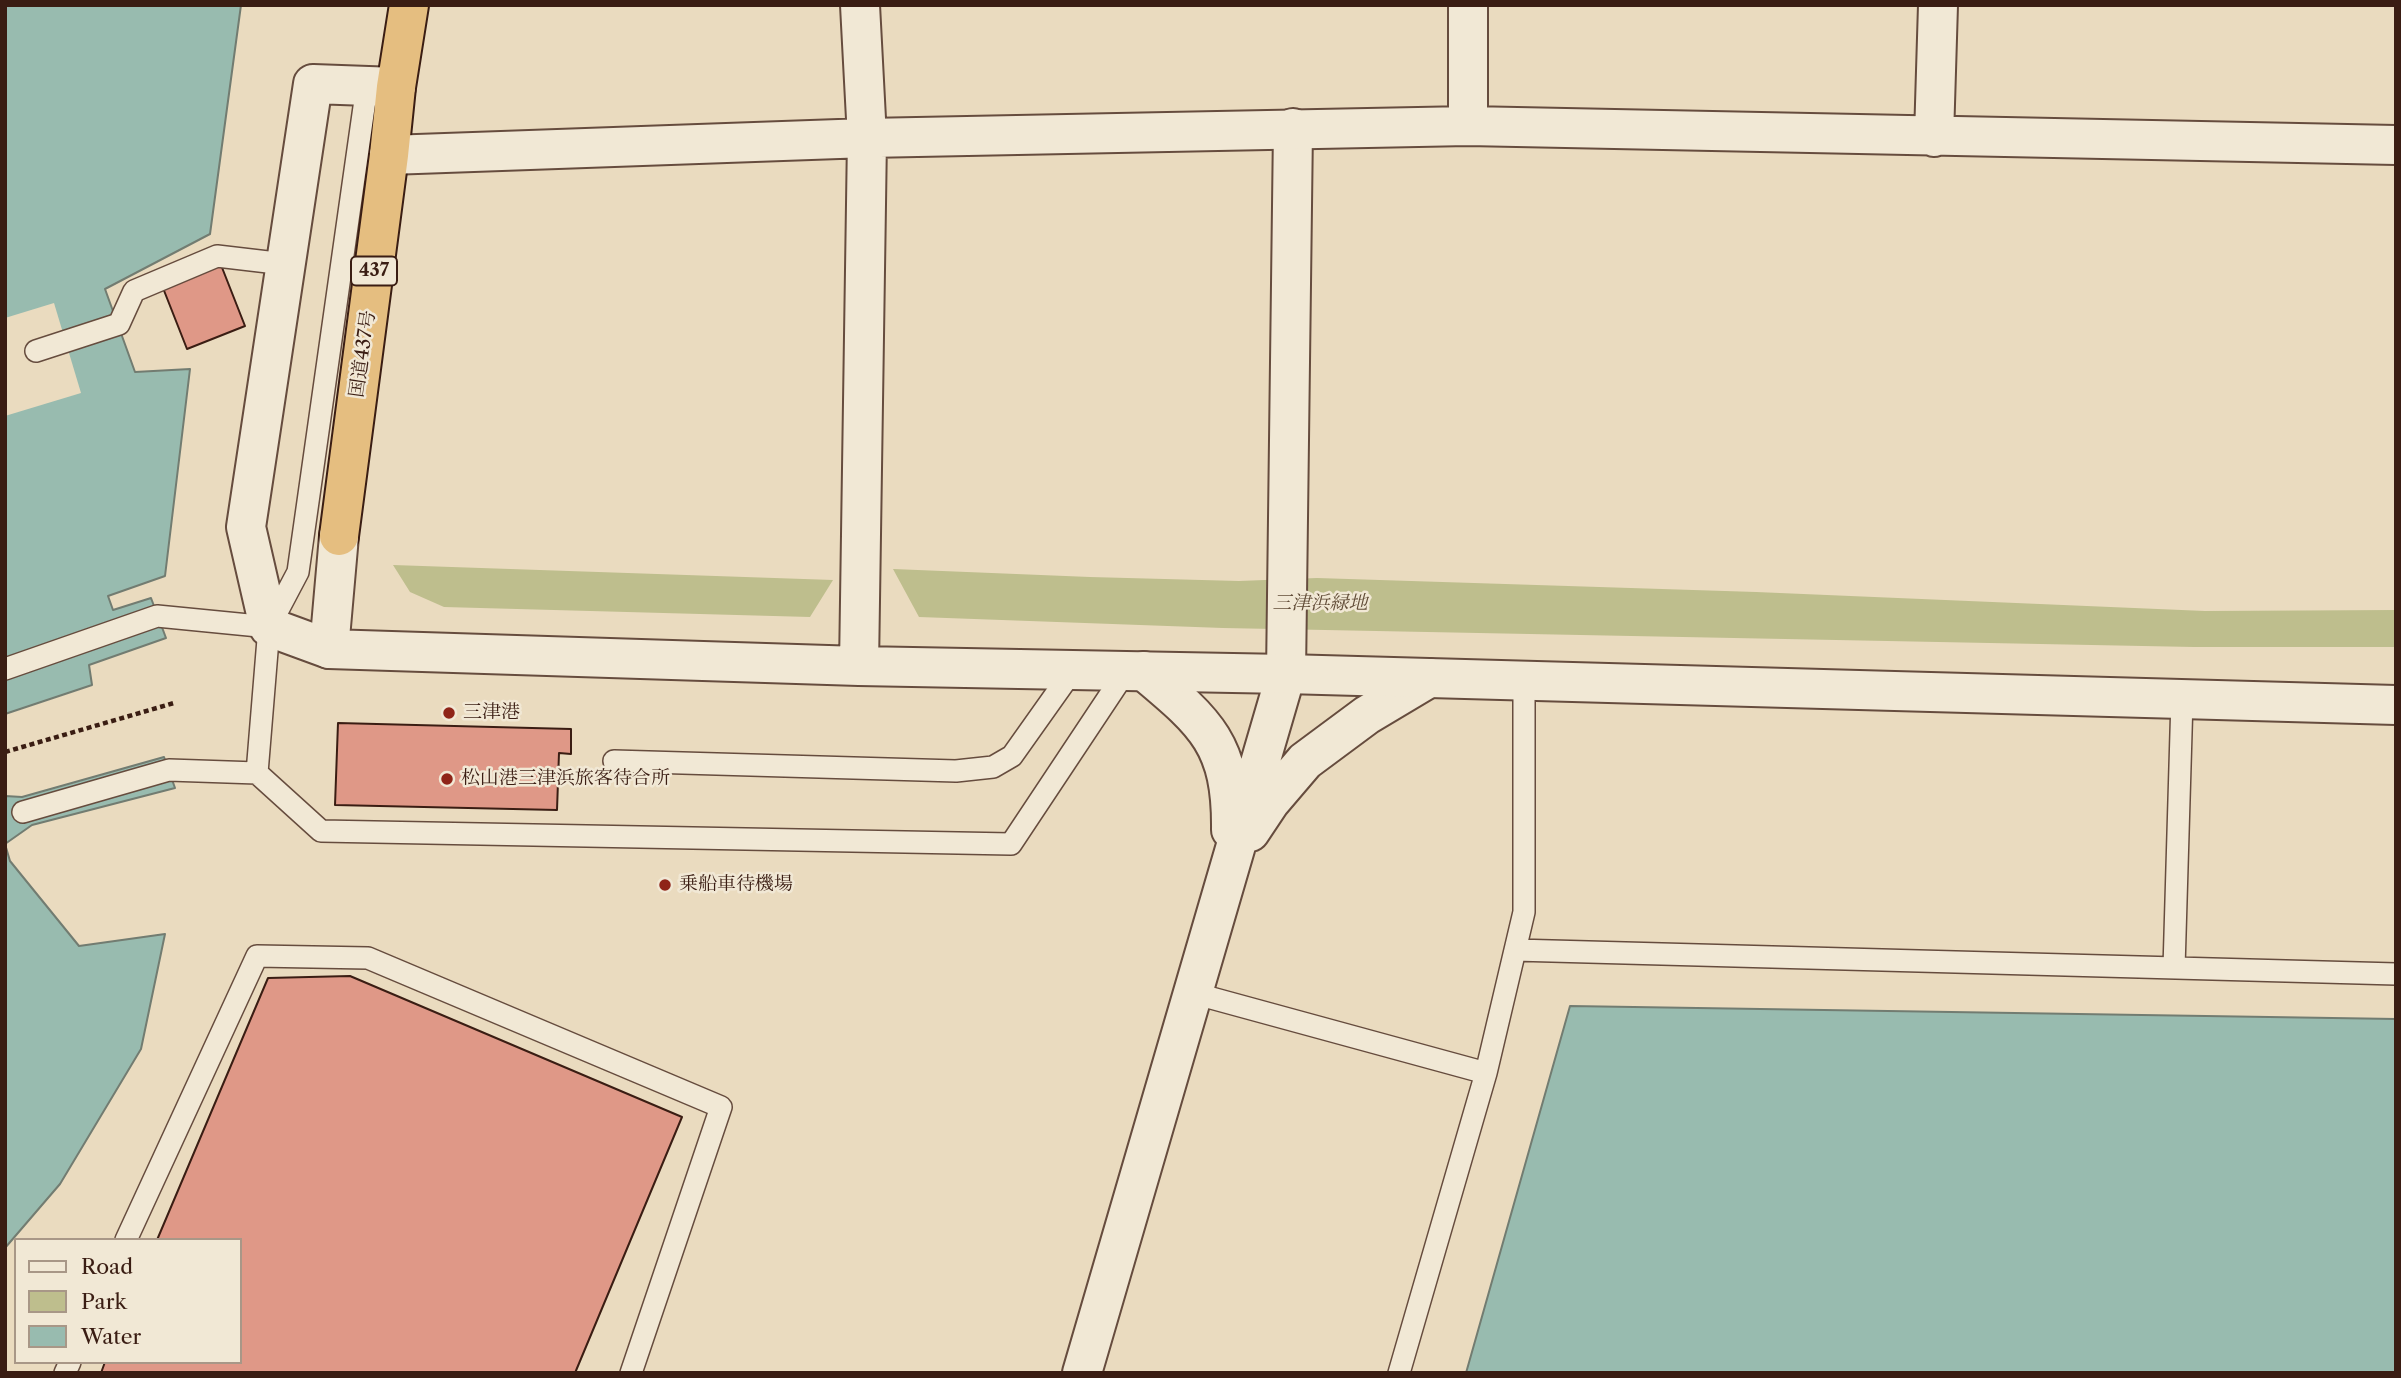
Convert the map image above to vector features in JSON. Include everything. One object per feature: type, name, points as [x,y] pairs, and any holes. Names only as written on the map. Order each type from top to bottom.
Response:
[{"type":"highway","name":"国道437号","points":[[338,536],[390,155],[382,87],[409,5]]},
{"type":"street","points":[[859,666],[867,138],[860,5]]},
{"type":"street","points":[[1468,5],[1468,126]]},
{"type":"street","points":[[1934,137],[1938,5]]},
{"type":"street","points":[[382,87],[313,84],[246,527],[269,627],[329,649],[859,666],[1286,674],[2396,705]]},
{"type":"street","points":[[390,155],[867,138],[1468,126],[2396,145]]},
{"type":"street","points":[[1082,1373],[1286,674],[1293,128]]},
{"type":"street","points":[[329,649],[338,536]]},
{"type":"street","points":[[1135,671],[1191,710],[1214,741],[1226,766],[1232,800],[1231,860]]},
{"type":"street","points":[[1231,860],[1269,802],[1305,761],[1367,715],[1429,678]]},
{"type":"lane","points":[[257,773],[269,627],[298,572],[382,87]]},
{"type":"lane","points":[[36,351],[119,324],[134,291],[217,256],[285,264]]},
{"type":"lane","points":[[5,669],[157,616],[269,627]]},
{"type":"lane","points":[[614,761],[956,771],[993,767],[1012,756],[1073,670]]},
{"type":"lane","points":[[23,812],[169,770],[257,773],[321,831],[1011,844],[1135,671]]},
{"type":"lane","points":[[1399,1373],[1486,1073],[1524,912],[1524,681]]},
{"type":"lane","points":[[2174,968],[2182,699]]},
{"type":"lane","points":[[1515,950],[2396,974]]},
{"type":"lane","points":[[127,1238],[257,956],[368,958],[722,1107],[631,1373]]},
{"type":"lane","points":[[1193,993],[1486,1073]]},
{"type":"path","points":[[5,752],[174,704]]},
{"type":"green space","points":[[393,565],[833,580],[810,617],[444,607],[410,592]]},
{"type":"green space","name":"三津浜緑地","points":[[893,569],[1239,581],[1317,578],[1756,592],[2205,611],[2396,610],[2396,647],[2194,647],[1223,628],[919,617]]},
{"type":"water","points":[[5,5],[241,5],[210,234],[105,289],[135,372],[190,369],[165,576],[108,596],[113,610],[151,598],[166,638],[89,665],[92,685],[5,714]]},
{"type":"water","points":[[164,757],[175,788],[32,825],[5,844],[5,796],[22,797]]},
{"type":"water","points":[[5,844],[10,861],[79,946],[165,934],[141,1049],[60,1184],[5,1248]]},
{"type":"water","points":[[1570,1006],[2396,1019],[2396,1373],[1466,1373]]},
{"type":"pier","points":[[54,303],[81,393],[5,416],[5,318]]},
{"type":"building","points":[[221,265],[245,326],[187,349],[163,288]]},
{"type":"building","name":"松山港三津浜旅客待合所","points":[[338,723],[571,729],[571,754],[559,753],[557,810],[335,805]]},
{"type":"building","points":[[350,976],[682,1117],[575,1373],[101,1373],[104,1364],[242,1364],[242,1238],[158,1238],[268,978]]},
{"type":"place","name":"三津港","points":[[449,713]]},
{"type":"place","name":"松山港三津浜旅客待合所","points":[[447,779]]},
{"type":"place","name":"乗船車待機場","points":[[665,885]]}]
